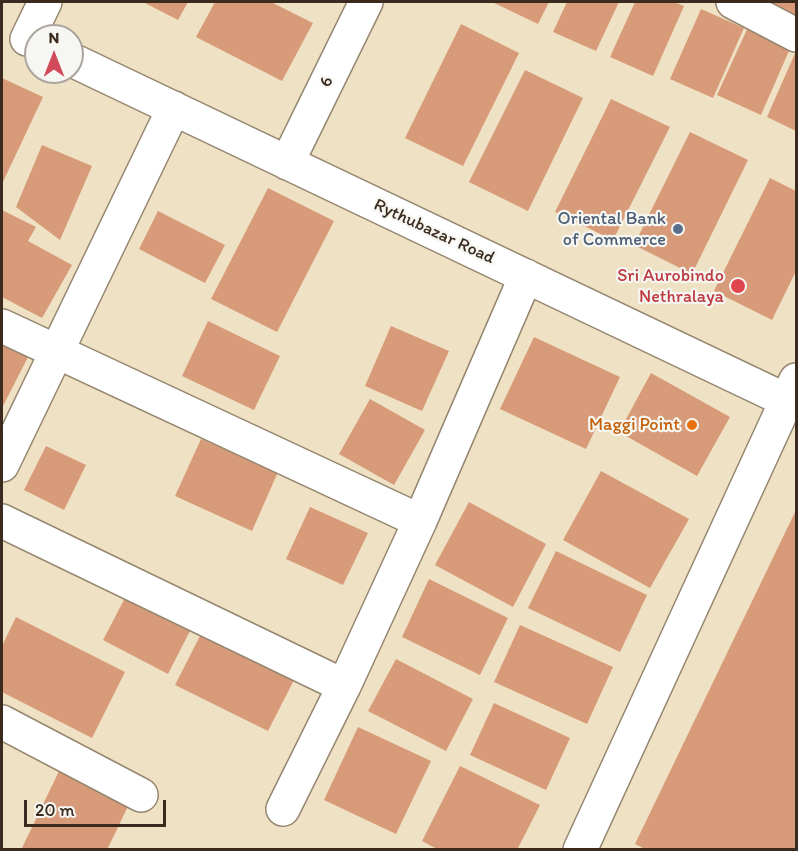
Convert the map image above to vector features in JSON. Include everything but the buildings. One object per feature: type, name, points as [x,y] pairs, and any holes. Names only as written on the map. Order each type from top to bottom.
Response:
[{"type":"street","points":[[22,37],[45,2]]},
{"type":"street","name":"6","points":[[287,163],[366,2]]},
{"type":"street","points":[[733,2],[796,35]]},
{"type":"street","name":"Rythubazar Road","points":[[84,66],[526,276],[793,395]]},
{"type":"street","points":[[2,465],[174,108]]},
{"type":"street","points":[[283,809],[344,686],[420,521],[526,276]]},
{"type":"street","points":[[2,326],[420,521]]},
{"type":"street","points":[[580,849],[793,395]]},
{"type":"street","points":[[2,520],[344,686]]},
{"type":"street","points":[[2,722],[141,795]]},
{"type":"place","name":"Oriental Bank of Commerce","points":[[678,229]]},
{"type":"place","name":"Sri Aurobindo Nethralaya","points":[[738,286]]},
{"type":"place","name":"Maggi Point","points":[[692,425]]}]
